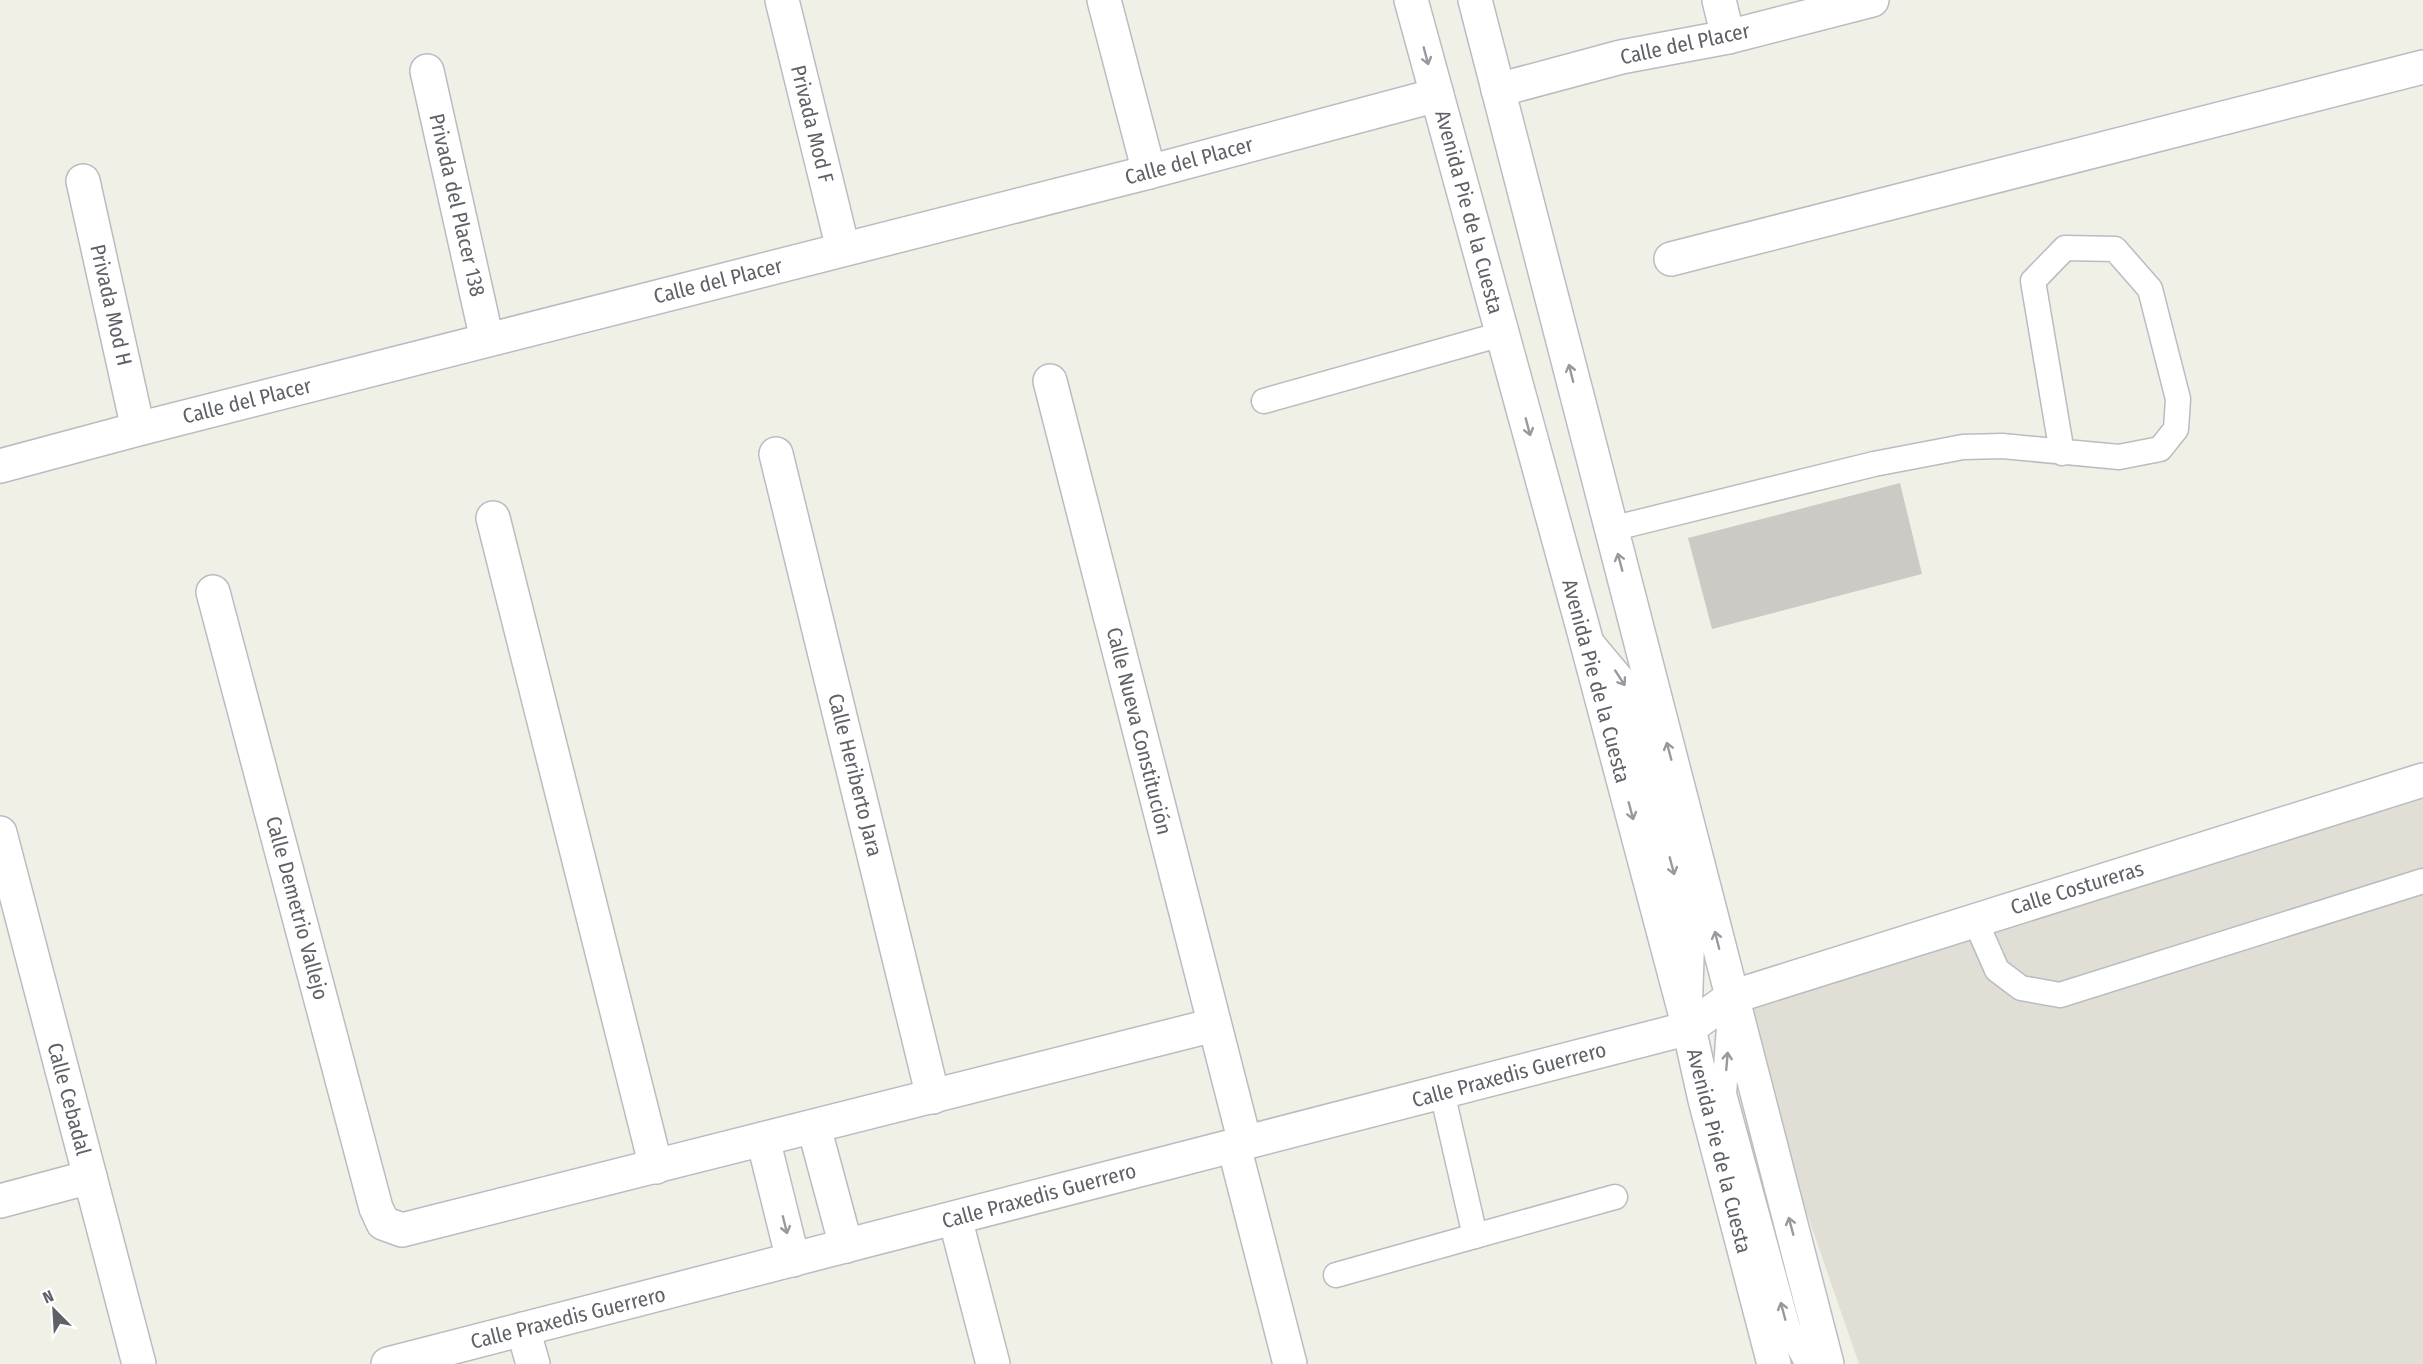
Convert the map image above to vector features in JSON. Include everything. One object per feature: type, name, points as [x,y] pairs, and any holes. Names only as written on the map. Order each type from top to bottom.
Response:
[{"type":"street","name":"Privada Mod F","points":[[782,0],[843,249]]},
{"type":"street","points":[[1104,0],[1149,172]]},
{"type":"street","name":"Avenida Pie de la Cuesta","points":[[1411,0],[1584,632],[1689,1028],[1705,1100],[1774,1364]]},
{"type":"street","points":[[1475,0],[1827,1364]]},
{"type":"street","points":[[1719,0],[1728,37]]},
{"type":"street","name":"Calle del Placer","points":[[1498,90],[1621,57],[1728,37],[1872,0]]},
{"type":"street","points":[[1671,259],[2423,67]]},
{"type":"street","name":"Privada del Placer 138","points":[[426,71],[487,340]]},
{"type":"street","name":"Calle del Placer","points":[[0,466],[1149,172],[1437,95]]},
{"type":"street","name":"Privada Mod H","points":[[83,182],[138,429]]},
{"type":"street","name":"Calle Nueva Constitución","points":[[1050,381],[1228,1080],[1239,1144]]},
{"type":"street","name":"Calle Heriberto Jara","points":[[776,454],[933,1096]]},
{"type":"street","points":[[493,518],[656,1167],[1214,1025]]},
{"type":"street","name":"Calle Demetrio Vallejo","points":[[213,592],[376,1208],[383,1223],[402,1230],[656,1167]]},
{"type":"street","name":"Calle Costureras","points":[[1689,1028],[1732,996],[2423,780]]},
{"type":"street","name":"Calle Cebadal","points":[[0,833],[11,923],[90,1177],[139,1364]]},
{"type":"street","name":"Calle Praxedis Guerrero","points":[[388,1364],[1689,1028]]},
{"type":"street","points":[[814,1127],[846,1246]]},
{"type":"street","points":[[763,1139],[793,1260]]},
{"type":"street","points":[[1239,1144],[1290,1364]]},
{"type":"street","points":[[0,1201],[90,1177]]},
{"type":"street","points":[[955,1218],[993,1364]]},
{"type":"street","points":[[523,1329],[533,1364]]},
{"type":"lane","points":[[1611,529],[1874,464],[1963,447],[2002,446],[2062,453],[2119,457],[2160,449],[2176,429],[2178,399],[2150,289],[2115,249],[2064,248],[2033,281],[2062,453]]},
{"type":"lane","points":[[1264,401],[1502,334]]},
{"type":"lane","points":[[1975,921],[1997,970],[2021,988],[2060,994],[2423,881]]},
{"type":"lane","points":[[1732,996],[1724,1094],[1788,1328],[1808,1364]]},
{"type":"lane","points":[[1442,1092],[1476,1236]]},
{"type":"lane","points":[[1336,1275],[1615,1197]]},
{"type":"shaded area","points":[[2423,780],[2423,1364],[1859,1364],[1732,997]]},
{"type":"building","points":[[1900,483],[1922,574],[1712,629],[1688,538]]}]
